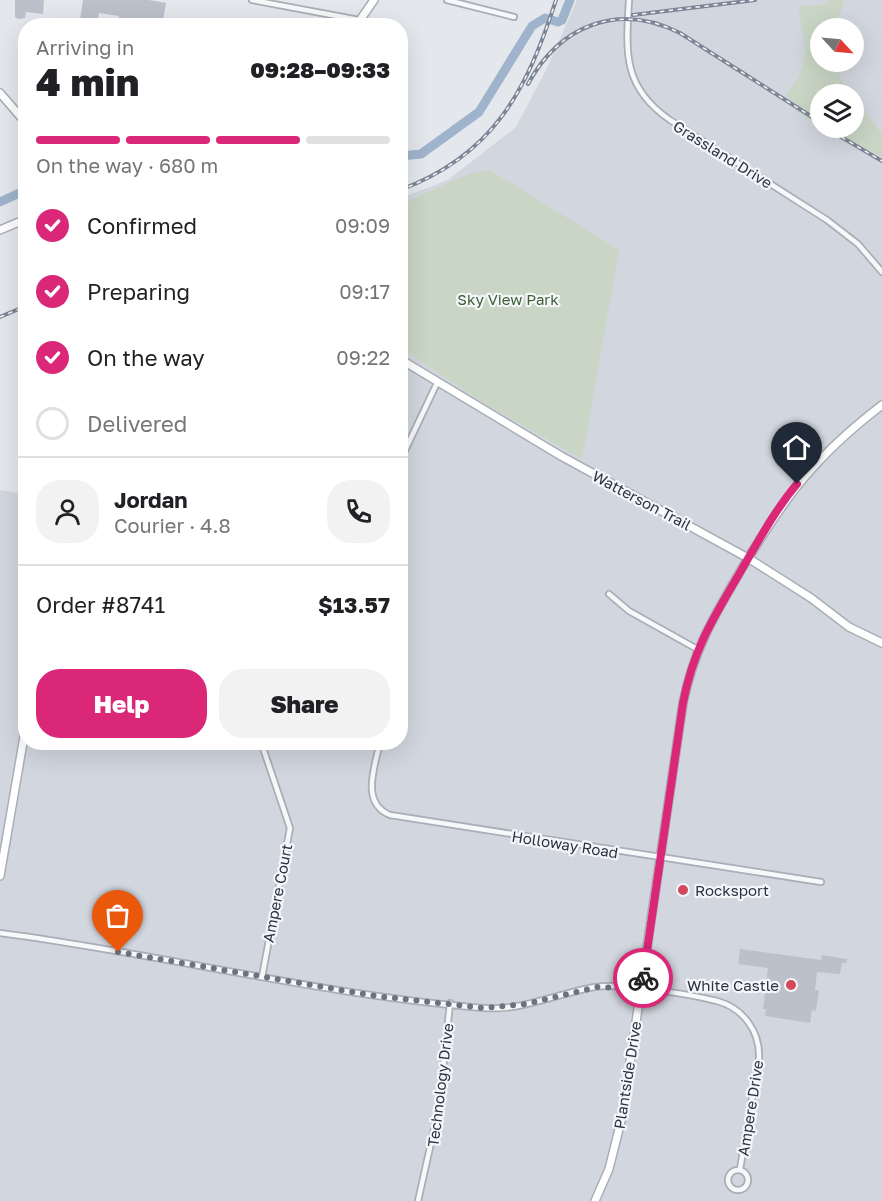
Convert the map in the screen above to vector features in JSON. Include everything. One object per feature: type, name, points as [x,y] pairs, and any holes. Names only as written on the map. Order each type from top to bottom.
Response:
[{"type":"street","points":[[252,0],[293,3],[342,18]]},
{"type":"street","points":[[361,18],[374,0]]},
{"type":"street","points":[[447,0],[514,17]]},
{"type":"street","name":"Grassland Drive","points":[[629,0],[627,58],[634,82],[647,102],[670,120],[827,220],[858,244],[882,272]]},
{"type":"street","points":[[0,93],[18,114]]},
{"type":"street","points":[[0,230],[18,222]]},
{"type":"street","name":"Watterson Trail","points":[[408,364],[561,456],[748,558],[811,598],[849,627],[882,643]]},
{"type":"street","points":[[408,444],[437,383]]},
{"type":"street","name":"Plantside Drive","points":[[595,1201],[618,1135],[683,703],[698,649],[714,613],[778,509],[801,479],[840,437],[882,405]]},
{"type":"street","points":[[609,594],[629,611],[698,649]]},
{"type":"street","points":[[0,876],[22,750]]},
{"type":"street","name":"Ampere Court","points":[[262,977],[290,828],[264,750]]},
{"type":"street","name":"Holloway Road","points":[[379,750],[371,794],[376,806],[385,813],[821,882]]},
{"type":"street","name":"Ampere Drive","points":[[0,933],[376,996],[495,1008],[526,1004],[594,987],[641,989],[722,1003],[738,1012],[754,1032],[759,1058],[740,1169]]},
{"type":"street","name":"Technology Drive","points":[[418,1201],[440,1107],[450,1003]]},
{"type":"street","name":"Ampere Drive","points":[[740,1169],[748,1175],[748,1183],[744,1188],[735,1190],[729,1185],[728,1177],[732,1171],[740,1169]]},
{"type":"shaded area","points":[[577,0],[882,0],[882,1201],[0,1201],[0,490],[18,493],[18,750],[408,750],[408,195],[448,180],[516,127],[548,66]]},
{"type":"green space","points":[[829,0],[843,0],[844,3],[838,18],[810,18],[810,72],[839,72],[844,84],[810,84],[810,120],[796,111],[786,94],[801,71],[805,56],[800,5],[823,5]]},
{"type":"green space","points":[[864,110],[882,134],[882,156],[855,147],[839,138],[864,138]]},
{"type":"green space","name":"Sky View Park","points":[[490,170],[619,250],[582,459],[485,404],[408,353],[408,201],[469,174]]},
{"type":"building","points":[[15,0],[44,0],[43,14],[26,12],[25,18],[15,17]]},
{"type":"building","points":[[83,0],[149,0],[166,3],[163,18],[119,18],[119,16],[99,13],[98,18],[80,18]]},
{"type":"building","name":"White Castle","points":[[740,949],[821,960],[822,955],[847,959],[846,963],[842,963],[840,974],[817,972],[815,990],[819,990],[816,1011],[812,1010],[810,1023],[765,1016],[766,1009],[763,1009],[768,968],[738,964]]},
{"type":"waterway","points":[[408,155],[421,154],[479,112],[532,26],[545,18],[558,22],[562,20],[570,0]]},
{"type":"waterway","points":[[0,202],[18,194]]},
{"type":"railway","points":[[408,186],[433,175],[460,158],[483,138],[502,116],[533,63],[556,0]]},
{"type":"railway","points":[[633,15],[755,0]]},
{"type":"railway","points":[[528,84],[541,64],[557,47],[574,34],[593,25],[613,20],[635,20],[657,24],[680,33],[810,116]]},
{"type":"railway","points":[[843,138],[882,161]]},
{"type":"railway","points":[[0,317],[18,309]]},
{"type":"way so far","points":[[118,952],[376,996],[484,1008],[526,1004],[597,987],[618,986],[641,989],[643,978]]},
{"type":"place","name":"Rocksport","points":[[683,890]]},
{"type":"place","name":"White Castle","points":[[791,985]]},
{"type":"route","points":[[643,978],[683,703],[691,668],[714,613],[778,509],[797,484]]}]
